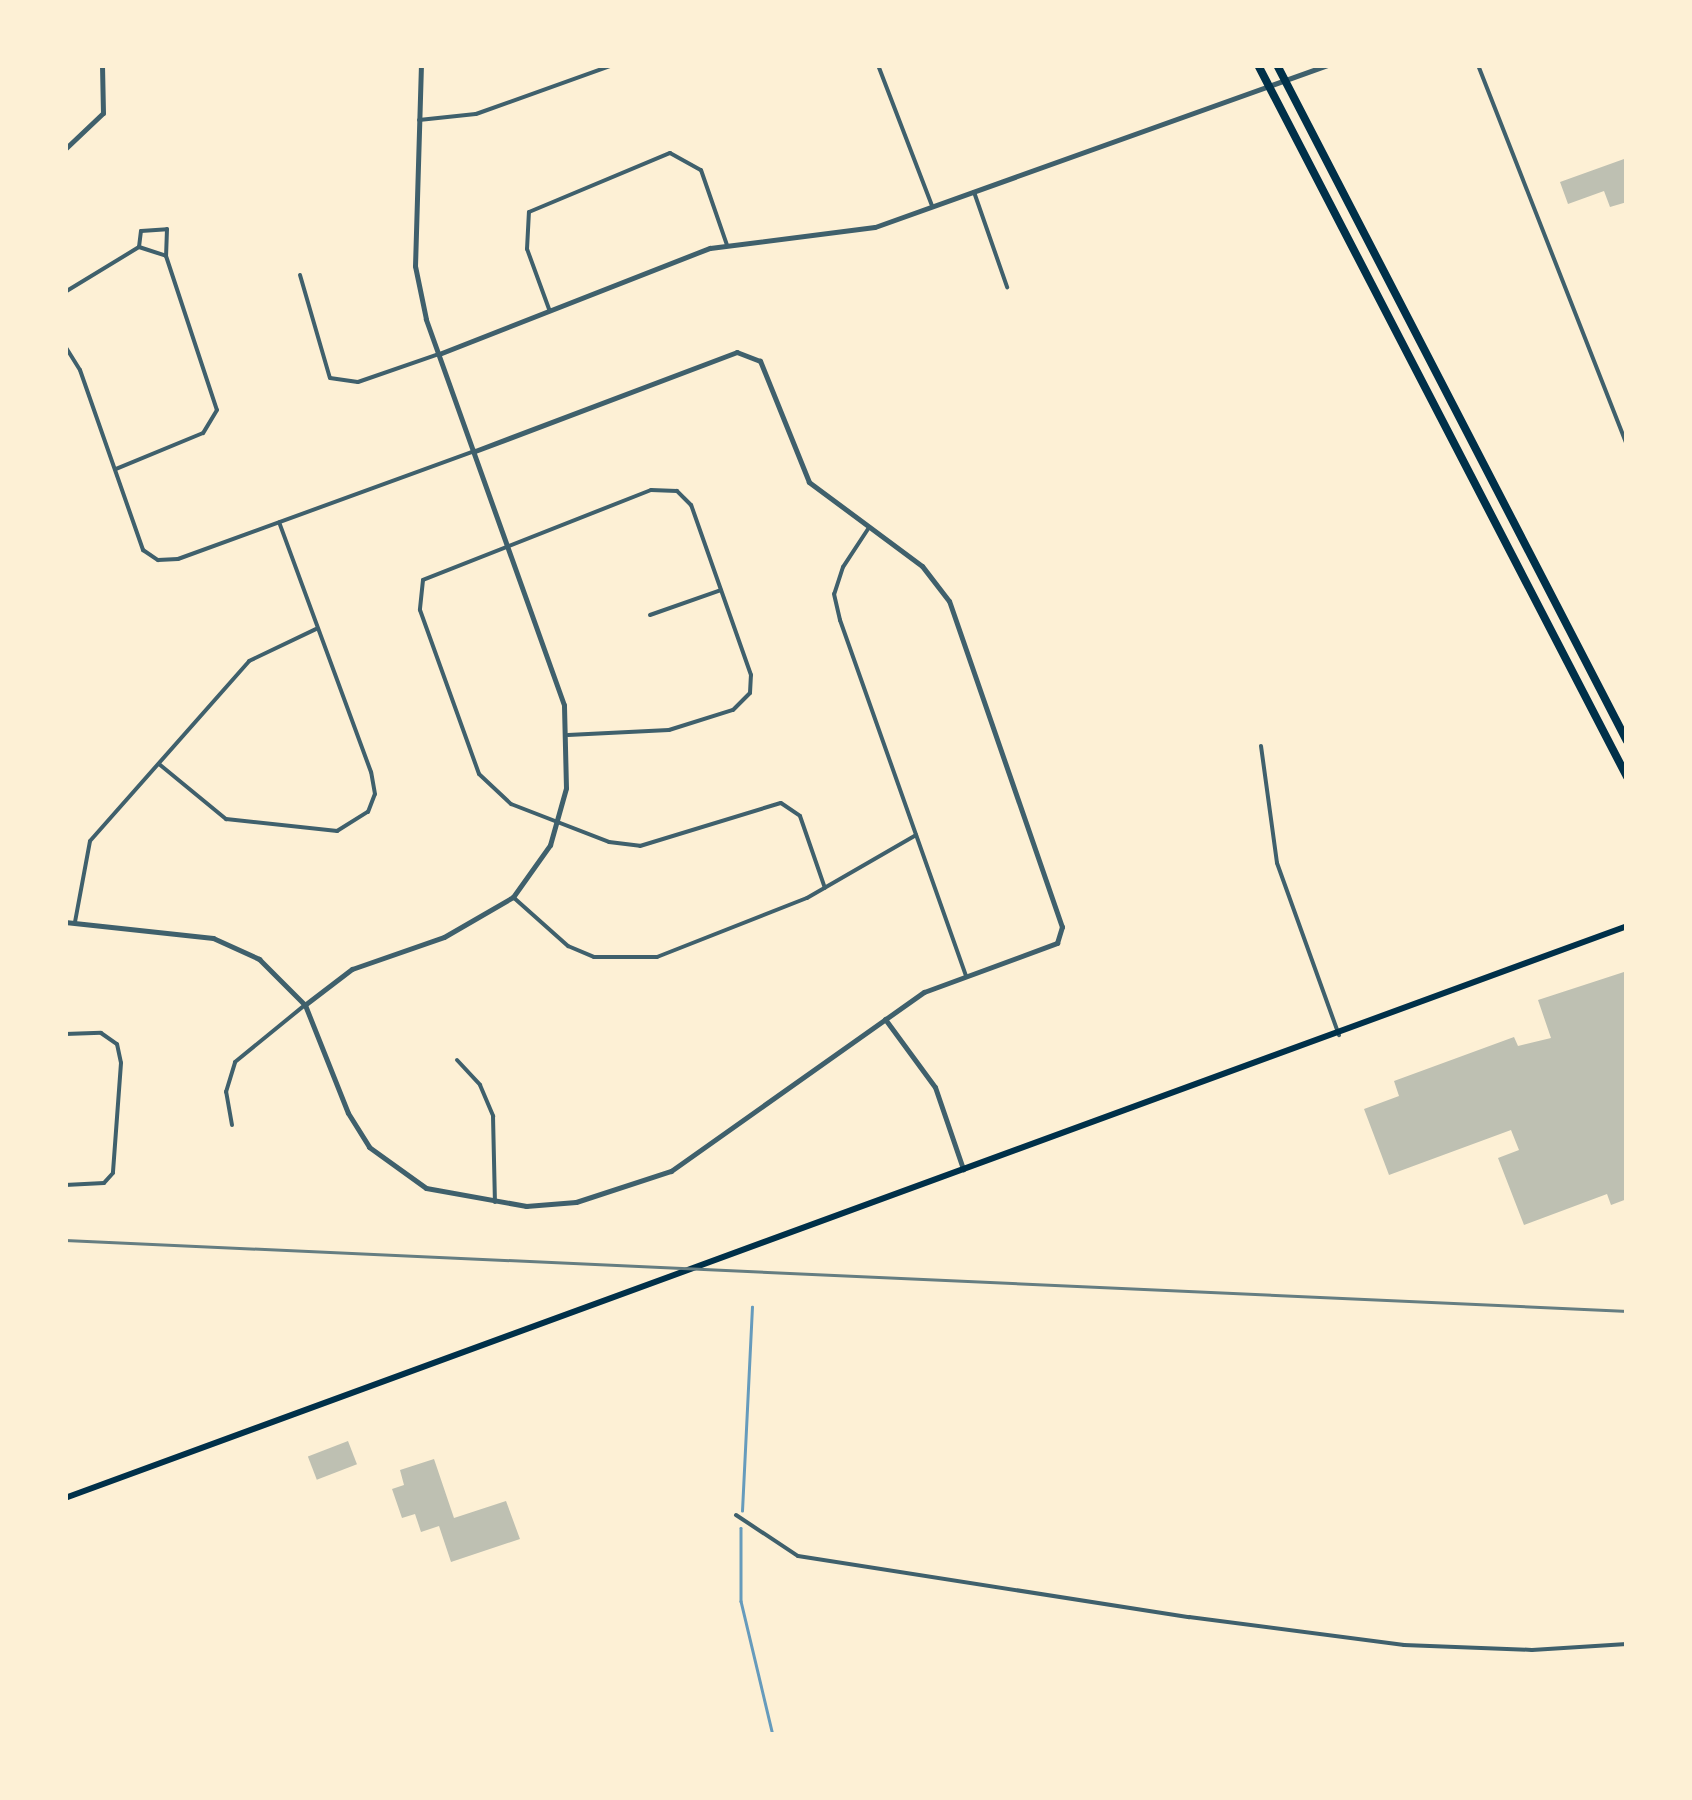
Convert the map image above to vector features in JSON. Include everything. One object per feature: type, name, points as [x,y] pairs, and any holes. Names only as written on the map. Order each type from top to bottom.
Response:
[{"type":"highway","points":[[1258,65],[1627,778]]},
{"type":"highway","points":[[1277,65],[1627,741]]},
{"type":"main road","points":[[65,1498],[1339,1035],[1627,926]]},
{"type":"street","points":[[65,149],[102,114],[102,65]]},
{"type":"street","points":[[232,1125],[226,1092],[235,1062],[352,969],[444,937],[513,897],[558,825],[568,735],[508,549],[438,354],[415,266],[421,65]]},
{"type":"street","points":[[419,120],[476,114],[613,65]]},
{"type":"street","points":[[878,65],[932,208]]},
{"type":"street","points":[[300,274],[330,378],[358,382],[727,245],[874,227],[1270,89],[1328,65]]},
{"type":"street","points":[[1478,65],[1627,446]]},
{"type":"street","points":[[549,310],[527,249],[529,212],[670,152],[701,170],[727,245]]},
{"type":"street","points":[[973,190],[1007,287]]},
{"type":"street","points":[[65,292],[138,246],[141,231],[167,229],[166,256],[217,410],[203,433],[116,468]]},
{"type":"street","points":[[138,246],[166,256]]},
{"type":"street","points":[[65,346],[116,468],[143,550],[158,560],[178,559],[750,352],[760,361],[808,482],[922,566],[949,601],[1062,927],[1057,943],[924,992],[671,1172],[576,1202],[495,1202],[426,1188],[368,1147],[348,1113],[305,1004],[259,959],[213,938],[65,922]]},
{"type":"street","points":[[568,735],[669,730],[744,704],[751,675],[690,505],[677,490],[652,490],[423,580],[420,610],[479,774],[511,804],[558,825],[640,846],[780,803],[800,816],[825,888]]},
{"type":"street","points":[[159,764],[226,820],[337,832],[355,825],[375,794],[280,522]]},
{"type":"street","points":[[868,529],[834,594],[966,976]]},
{"type":"street","points":[[650,616],[721,590]]},
{"type":"street","points":[[75,922],[90,841],[249,661],[316,629]]},
{"type":"street","points":[[1261,746],[1277,863],[1339,1035]]},
{"type":"street","points":[[513,897],[568,946],[621,961],[657,957],[825,888],[916,835]]},
{"type":"street","points":[[885,1019],[935,1086],[963,1170]]},
{"type":"street","points":[[65,1034],[101,1033],[117,1044],[121,1063],[114,1173],[104,1183],[65,1185]]},
{"type":"street","points":[[457,1060],[480,1085],[493,1116],[495,1202]]},
{"type":"street","points":[[736,1516],[798,1556],[1208,1619],[1404,1644],[1532,1650],[1627,1644]]},
{"type":"building","points":[[1624,159],[1627,202],[1610,207],[1604,191],[1568,204],[1560,182]]},
{"type":"building","points":[[1627,971],[1627,1199],[1611,1205],[1607,1194],[1524,1225],[1498,1158],[1519,1150],[1511,1130],[1389,1175],[1364,1109],[1399,1096],[1394,1081],[1514,1037],[1518,1046],[1551,1038],[1538,1000]]},
{"type":"building","points":[[348,1441],[357,1464],[317,1480],[308,1456]]},
{"type":"building","points":[[434,1459],[454,1518],[506,1501],[520,1539],[451,1562],[439,1526],[421,1532],[415,1514],[402,1518],[392,1489],[404,1485],[400,1470]]},
{"type":"waterway","points":[[742,1511],[752,1307]]},
{"type":"waterway","points":[[741,1528],[741,1601],[773,1735]]},
{"type":"railway","points":[[65,1240],[1627,1311]]}]
